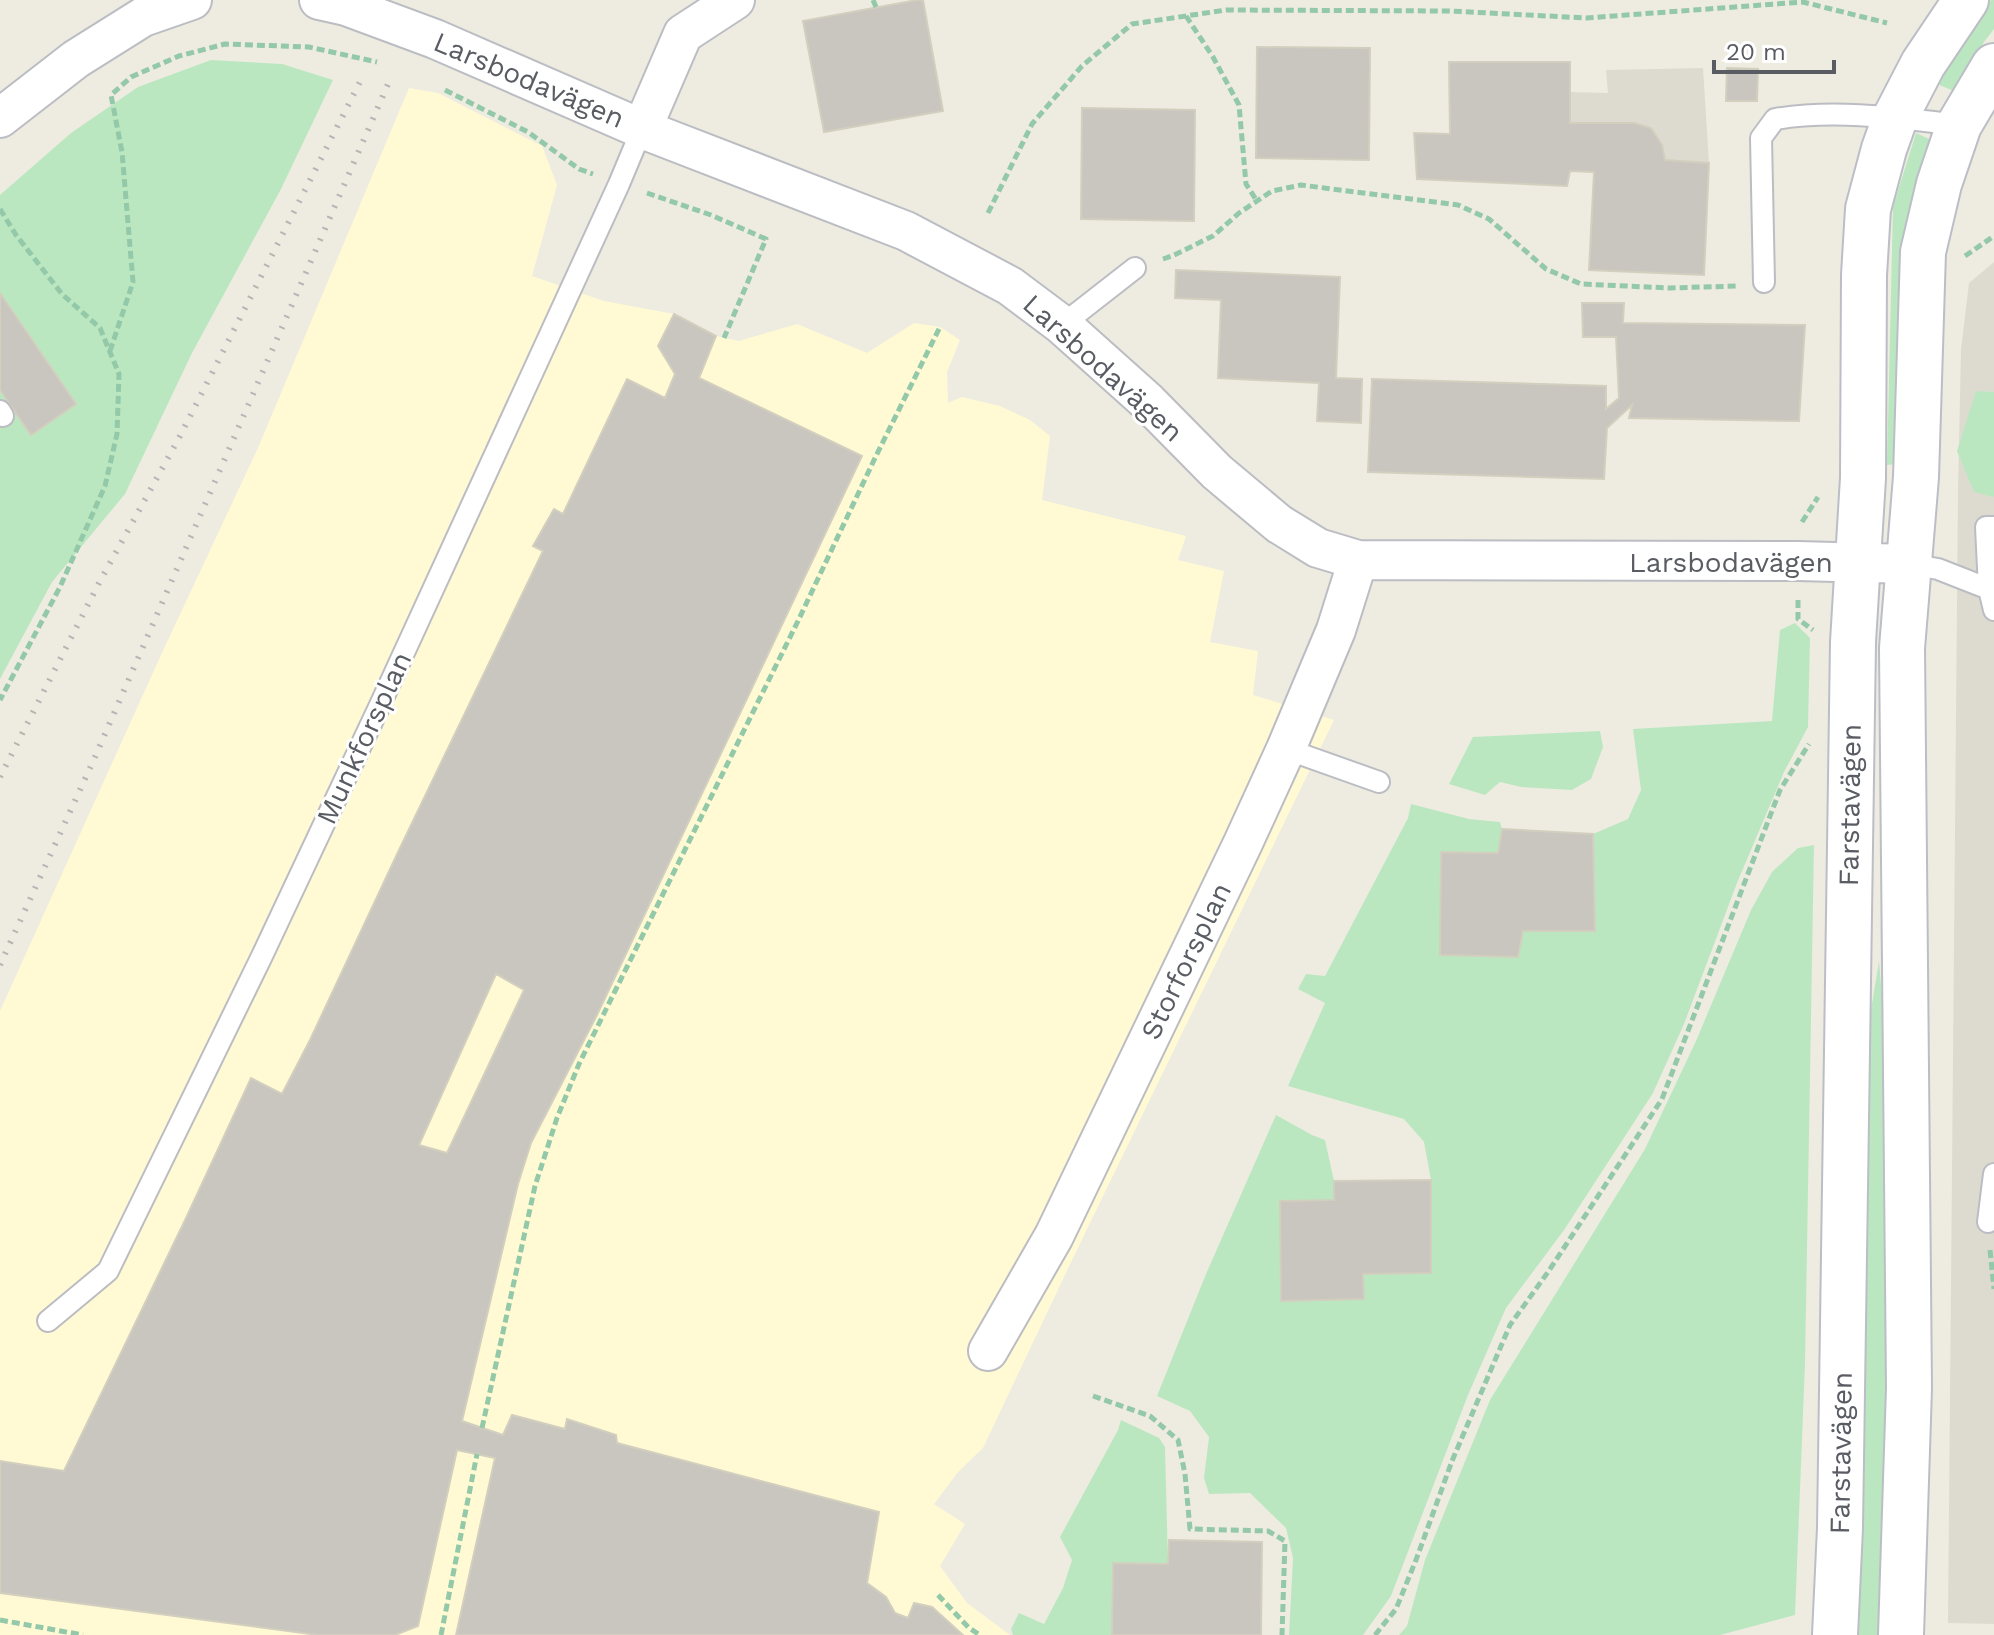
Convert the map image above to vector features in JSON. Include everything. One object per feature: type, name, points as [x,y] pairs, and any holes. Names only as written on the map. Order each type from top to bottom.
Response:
[{"type":"street","points":[[0,118],[139,8],[192,0]]},
{"type":"street","name":"Larsbodavägen","points":[[319,0],[346,6],[435,39],[642,129],[906,231],[1010,286],[1062,325],[1148,402],[1217,472],[1279,524],[1318,548],[1358,560],[1909,564]]},
{"type":"street","points":[[642,129],[683,34],[735,0]]},
{"type":"street","name":"Farstavägen","points":[[1835,1635],[1840,1528],[1853,642],[1863,478],[1864,275],[1868,209],[1895,118],[1923,64],[1966,0]]},
{"type":"street","name":"Farstavägen","points":[[1901,1635],[1909,1388],[1902,648],[1916,477],[1923,252],[1939,184],[1959,125],[1994,66]]},
{"type":"street","name":"Storforsplan","points":[[988,1351],[1054,1236],[1237,856],[1336,630],[1358,560]]},
{"type":"lane","points":[[1764,282],[1761,138],[1775,119],[1802,115],[1895,118],[1959,125]]},
{"type":"lane","name":"Munkforsplan","points":[[48,1321],[108,1271],[342,787],[642,129]]},
{"type":"lane","points":[[1062,325],[1135,268]]},
{"type":"lane","points":[[1992,599],[1986,527],[1994,527]]},
{"type":"lane","points":[[1909,564],[1938,569],[1992,599]]},
{"type":"lane","points":[[1286,749],[1379,782]]},
{"type":"lane","points":[[1988,1222],[1994,1174]]},
{"type":"path","points":[[873,0],[876,7]]},
{"type":"path","points":[[1218,11],[1220,0]]},
{"type":"path","points":[[988,213],[1032,124],[1082,66],[1132,24],[1218,11],[1451,11],[1586,18],[1803,2],[1887,23]]},
{"type":"path","points":[[1186,16],[1239,105],[1246,184],[1257,201]]},
{"type":"path","points":[[110,351],[133,282],[122,152],[111,95],[131,77],[179,56],[225,44],[309,47],[386,64]]},
{"type":"path","points":[[444,89],[528,132],[579,169],[711,215],[766,239],[724,338]]},
{"type":"path","points":[[1135,268],[1172,256],[1213,236],[1272,191],[1301,185],[1458,205],[1489,219],[1546,269],[1581,284],[1670,288],[1733,287],[1764,282]]},
{"type":"path","points":[[0,209],[62,294],[100,328],[119,374],[117,434],[105,486],[60,587],[0,700]]},
{"type":"path","points":[[1960,259],[1994,236]]},
{"type":"path","points":[[482,1428],[535,1186],[579,1064],[940,327]]},
{"type":"path","points":[[1375,1635],[1396,1609],[1452,1461],[1510,1325],[1662,1099],[1780,790],[1814,736]]},
{"type":"path","points":[[1093,1396],[1150,1416],[1178,1440],[1190,1529],[1268,1531],[1285,1541],[1282,1635]]},
{"type":"path","points":[[441,1635],[477,1454]]},
{"type":"path","points":[[938,1595],[969,1628],[980,1635]]},
{"type":"path","points":[[0,1620],[83,1635]]},
{"type":"shaded area","points":[[1703,68],[1709,163],[1665,160],[1662,145],[1651,128],[1634,123],[1570,123],[1570,92],[1608,93],[1606,70]]},
{"type":"shaded area","points":[[409,88],[438,93],[542,146],[557,185],[532,276],[604,301],[674,314],[716,336],[739,341],[797,324],[867,353],[914,323],[940,327],[960,340],[947,372],[948,403],[962,397],[1000,406],[1030,420],[1050,436],[1042,500],[1186,536],[1178,560],[1224,571],[1210,642],[1258,651],[1253,695],[1334,720],[983,1448],[958,1472],[934,1504],[965,1524],[940,1566],[967,1603],[1010,1635],[0,1635],[0,1011],[258,448]]},
{"type":"shaded area","points":[[1994,262],[1994,1624],[1948,1623],[1961,350],[1969,283]]},
{"type":"green space","points":[[1991,0],[1994,0],[1994,29],[1956,92],[1935,83]]},
{"type":"green space","points":[[211,60],[282,64],[333,80],[281,189],[192,353],[125,494],[52,582],[0,679],[0,195],[71,133],[138,87]]},
{"type":"green space","points":[[1916,133],[1936,142],[1897,464],[1887,465],[1893,207]]},
{"type":"green space","points":[[1976,391],[1994,392],[1994,497],[1974,492],[1957,451]]},
{"type":"green space","points":[[1795,623],[1810,638],[1808,727],[1784,772],[1737,883],[1684,1024],[1653,1093],[1564,1230],[1506,1308],[1468,1395],[1391,1596],[1363,1635],[1289,1635],[1293,1558],[1286,1528],[1250,1493],[1209,1494],[1204,1478],[1209,1437],[1190,1411],[1157,1396],[1206,1274],[1276,1115],[1325,1140],[1334,1181],[1334,1200],[1280,1202],[1281,1300],[1363,1299],[1363,1274],[1431,1273],[1431,1180],[1424,1142],[1404,1119],[1288,1086],[1325,1003],[1298,989],[1306,974],[1325,976],[1408,818],[1411,804],[1469,819],[1500,822],[1502,829],[1498,853],[1441,852],[1518,957],[1523,931],[1594,931],[1593,834],[1628,819],[1641,790],[1633,729],[1772,721],[1780,630]]},
{"type":"green space","points":[[1600,731],[1603,747],[1591,779],[1572,790],[1521,787],[1500,782],[1485,795],[1449,784],[1473,737]]},
{"type":"green space","points":[[1814,845],[1805,1364],[1795,1615],[1720,1635],[1399,1635],[1407,1626],[1425,1560],[1490,1400],[1645,1149],[1696,1041],[1751,910],[1772,872],[1798,848]]},
{"type":"green space","points":[[1879,961],[1885,1035],[1888,1356],[1882,1635],[1859,1635],[1864,1390],[1865,1047]]},
{"type":"green space","points":[[1121,1420],[1159,1438],[1165,1447],[1168,1564],[1113,1563],[1112,1635],[1013,1635],[1011,1629],[1019,1613],[1044,1624],[1063,1588],[1072,1560],[1060,1537]]},
{"type":"building","points":[[923,0],[943,111],[824,132],[803,21]]},
{"type":"building","points":[[1257,47],[1370,48],[1369,160],[1256,158]]},
{"type":"building","points":[[1449,62],[1570,62],[1570,123],[1634,123],[1651,128],[1662,145],[1665,160],[1709,163],[1704,275],[1589,270],[1594,172],[1570,171],[1567,186],[1417,179],[1414,133],[1450,134]]},
{"type":"building","points":[[1727,68],[1758,69],[1757,101],[1726,101]]},
{"type":"building","points":[[1082,108],[1195,110],[1194,221],[1081,219]]},
{"type":"building","points":[[1176,270],[1340,277],[1336,378],[1362,379],[1361,423],[1317,421],[1319,383],[1218,378],[1221,300],[1175,298]]},
{"type":"building","points":[[0,293],[76,404],[31,435],[0,390]]},
{"type":"building","points":[[1582,303],[1624,303],[1623,323],[1805,325],[1799,421],[1629,418],[1632,405],[1607,428],[1604,479],[1368,472],[1372,379],[1606,386],[1606,409],[1619,398],[1616,337],[1583,337]]},
{"type":"building","points":[[674,314],[716,336],[699,378],[862,456],[597,1015],[531,1143],[518,1184],[462,1421],[503,1435],[512,1415],[565,1429],[567,1419],[616,1435],[617,1443],[879,1512],[867,1583],[886,1597],[895,1613],[908,1618],[914,1603],[932,1607],[963,1635],[456,1635],[495,1458],[457,1450],[418,1626],[395,1635],[318,1635],[0,1593],[0,1461],[64,1471],[251,1078],[282,1094],[310,1040],[543,551],[533,546],[554,509],[563,514],[627,379],[665,398],[675,374],[658,346]],"holes":[[[496,974],[524,990],[447,1153],[419,1145]]]},
{"type":"building","points":[[1502,829],[1593,834],[1595,931],[1523,931],[1518,957],[1440,955],[1441,852],[1498,853]]},
{"type":"building","points":[[1431,1180],[1431,1273],[1363,1274],[1364,1299],[1281,1301],[1280,1201],[1334,1200],[1334,1181]]},
{"type":"building","points":[[1169,1540],[1262,1542],[1261,1635],[1112,1635],[1113,1563],[1168,1564]]},
{"type":"railway","points":[[0,777],[99,583],[180,436],[364,74]]},
{"type":"railway","points":[[0,965],[95,757],[388,84]]}]
